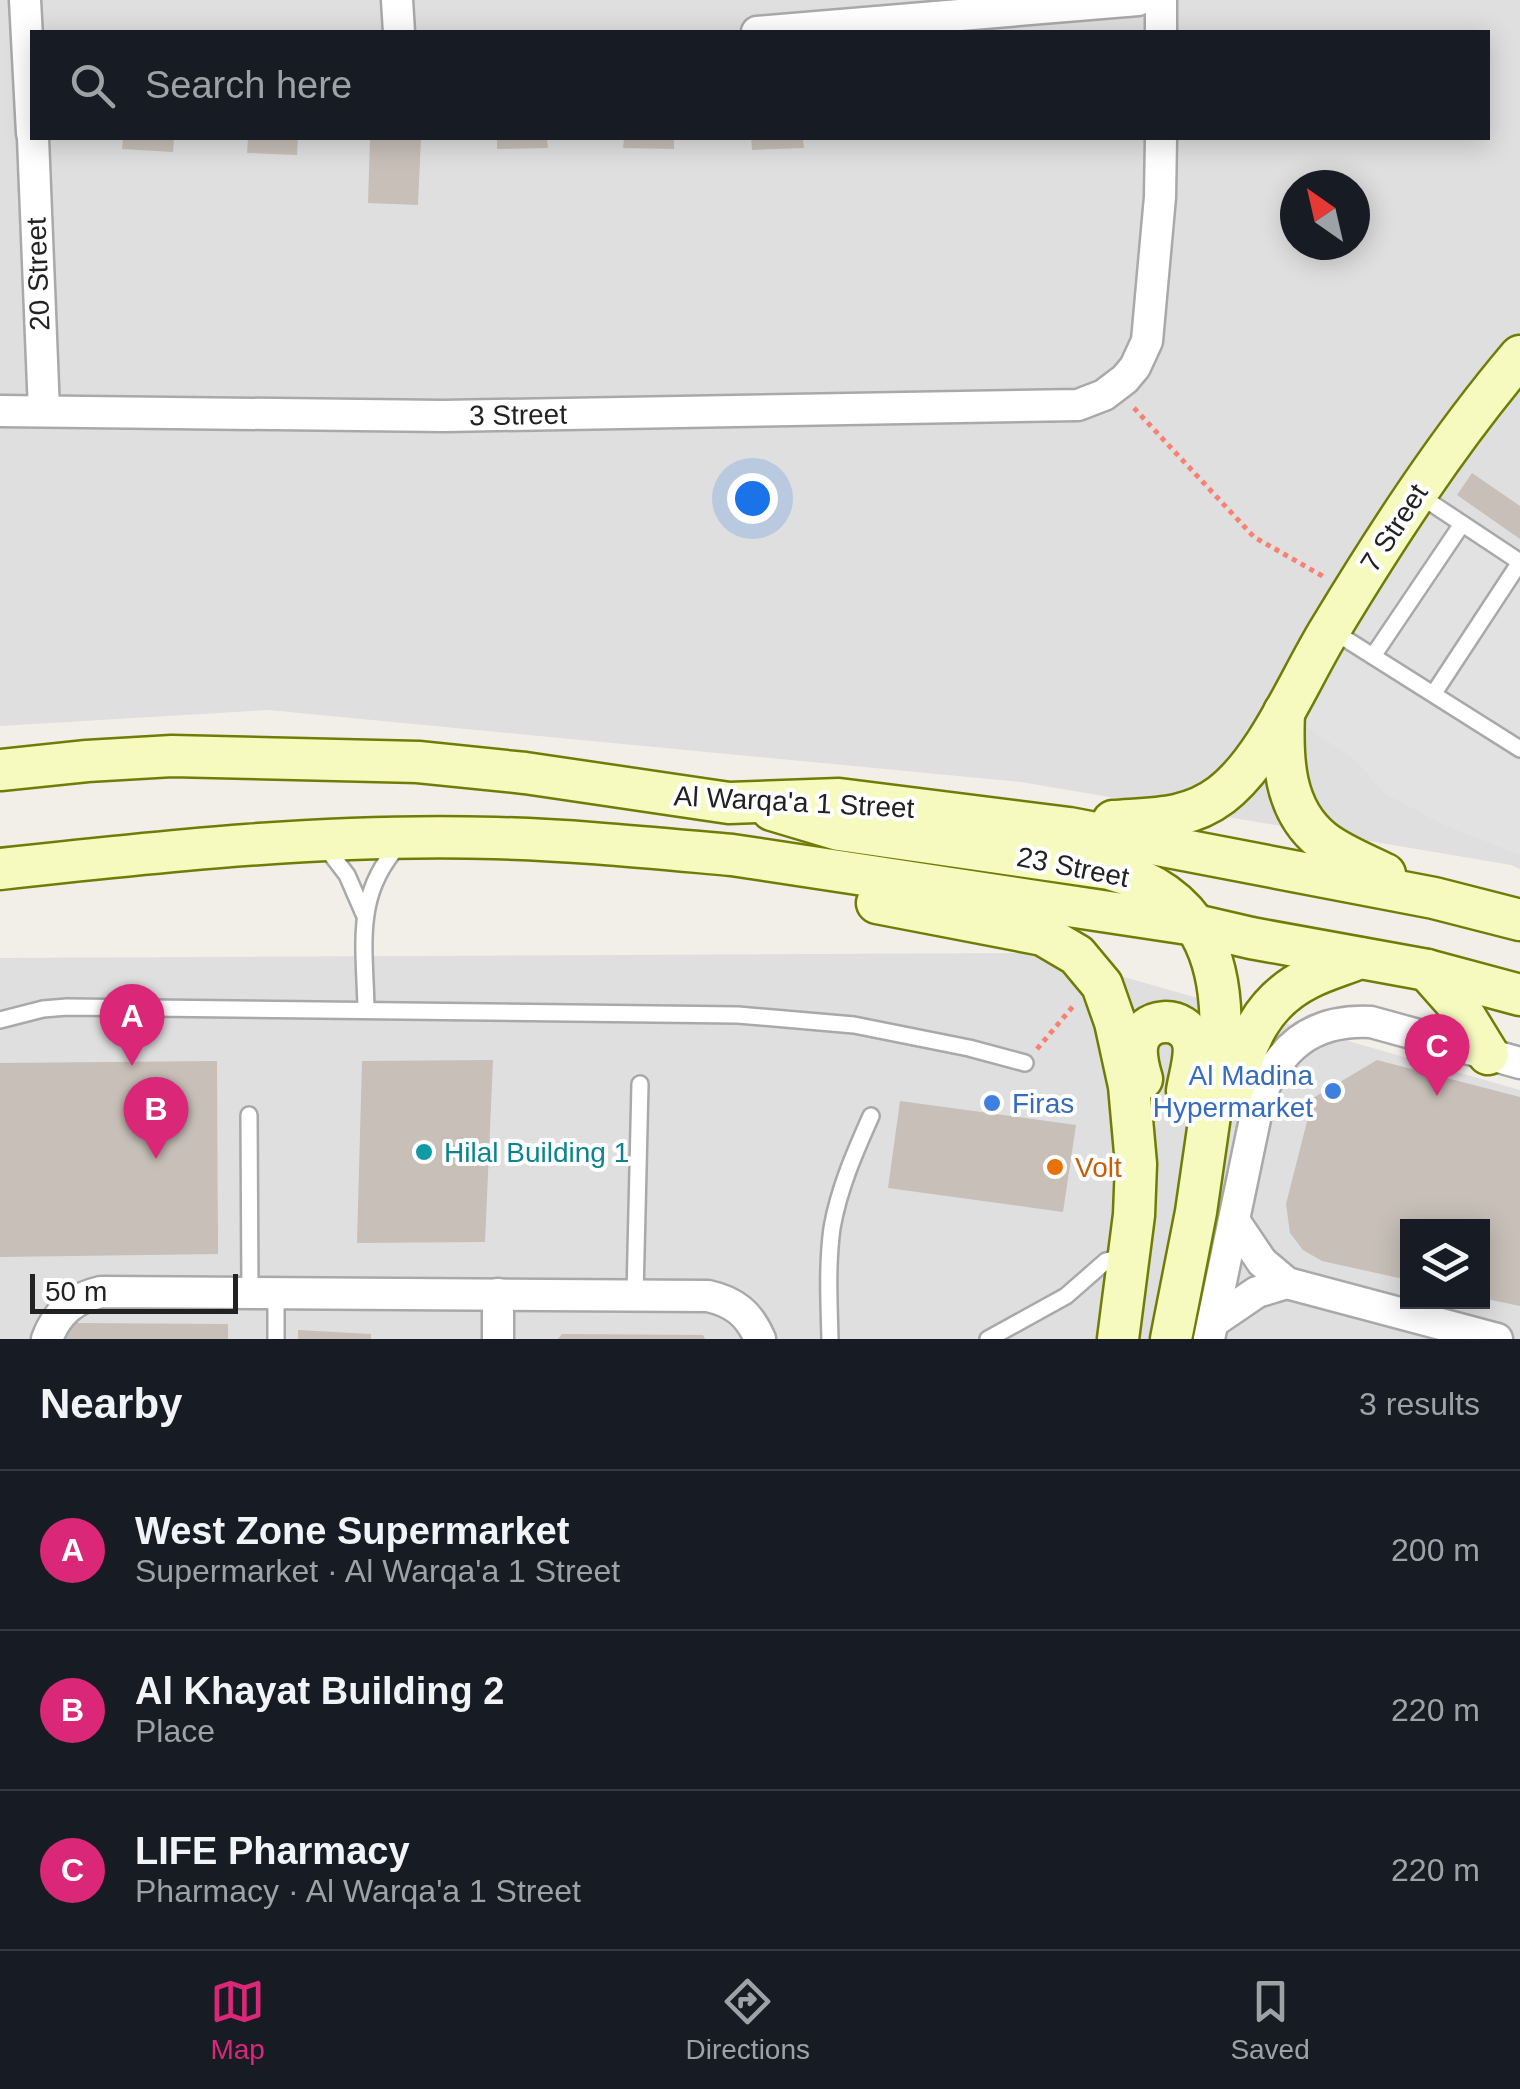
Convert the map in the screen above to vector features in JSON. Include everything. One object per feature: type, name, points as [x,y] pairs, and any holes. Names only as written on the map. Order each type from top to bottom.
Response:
[{"type":"street","name":"20 Street","points":[[25,0],[30,43]]},
{"type":"street","points":[[397,0],[399,30]]},
{"type":"street","points":[[775,21],[1138,0]]},
{"type":"street","points":[[1161,30],[1162,0]]},
{"type":"street","name":"20 Street","points":[[33,140],[44,411]]},
{"type":"street","points":[[1115,388],[1135,368],[1150,327],[1160,197],[1160,140]]},
{"type":"street","name":"3 Street","points":[[1036,407],[1084,388],[1116,364],[1137,329],[1151,286]]},
{"type":"street","name":"7 Street","points":[[1069,828],[1111,821],[1158,820],[1191,812],[1222,794],[1248,767],[1416,493],[1520,356]]},
{"type":"street","name":"3 Street","points":[[0,411],[444,416],[1036,407],[1078,405],[1115,388]]},
{"type":"street","name":"7 Street","points":[[1284,711],[1286,780],[1311,830],[1341,852],[1434,898]]},
{"type":"street","name":"Al Warqa'a 1 Street","points":[[9,766],[212,755],[418,762],[524,773],[699,800],[756,803],[839,799],[1069,828],[1434,898],[1520,920]]},
{"type":"street","name":"23 Street","points":[[756,803],[796,820],[839,830],[1086,865],[1132,876],[1172,898],[1195,925],[1216,974],[1220,1046],[1170,1339]]},
{"type":"street","name":"Al Warqa'a 1 Street","points":[[0,868],[184,849],[405,839],[510,838],[732,855],[1195,925],[1427,970],[1520,995]]},
{"type":"street","points":[[732,855],[826,893],[1043,935],[1077,955],[1102,985],[1115,1022],[1128,1086],[1136,1164],[1134,1215],[1118,1339]]},
{"type":"street","points":[[1202,1168],[1226,1114],[1246,1044],[1264,1014],[1304,980],[1360,958]]},
{"type":"street","points":[[1427,970],[1504,1058]]},
{"type":"street","points":[[1134,1215],[1149,1150],[1148,1107],[1137,1046],[1144,1030],[1168,1021],[1184,1027],[1194,1050],[1170,1232],[1170,1339]]},
{"type":"street","points":[[1211,1331],[1259,1100],[1282,1057],[1307,1035],[1338,1023],[1371,1022],[1504,1058]]},
{"type":"street","points":[[1235,1222],[1262,1262],[1287,1283],[1497,1339]]},
{"type":"street","points":[[1211,1331],[1256,1292],[1287,1283]]},
{"type":"street","points":[[48,1339],[56,1319],[67,1306],[101,1292],[708,1296],[723,1299],[746,1313],[760,1339]]},
{"type":"street","points":[[498,1294],[498,1339]]},
{"type":"lane","points":[[1416,493],[1520,562],[1434,693]]},
{"type":"lane","points":[[1373,656],[1462,524]]},
{"type":"lane","points":[[1330,630],[1520,748]]},
{"type":"lane","points":[[366,1010],[364,914],[378,873],[405,839]]},
{"type":"lane","points":[[320,841],[347,875],[364,914]]},
{"type":"lane","points":[[0,1020],[43,1008],[679,1013],[796,1019],[912,1035],[1026,1063]]},
{"type":"lane","points":[[635,1295],[640,1084]]},
{"type":"lane","points":[[249,1115],[263,1293],[276,1339]]},
{"type":"lane","points":[[830,1339],[828,1263],[832,1227],[848,1166],[871,1116]]},
{"type":"lane","points":[[988,1339],[1066,1296],[1106,1261],[1128,1260]]},
{"type":"path","points":[[1115,388],[1254,537],[1353,592]]},
{"type":"path","points":[[1026,1063],[1071,1007],[1102,985]]},
{"type":"shaded area","points":[[0,0],[1520,0],[1520,869],[1021,782],[268,710],[0,726]]},
{"type":"shaded area","points":[[1440,497],[1520,551],[1520,855],[1446,826],[1385,794],[1353,758],[1304,726],[1344,645]]},
{"type":"shaded area","points":[[1040,953],[1520,1090],[1520,1339],[0,1339],[0,958]]},
{"type":"building","points":[[123,140],[174,140],[173,152],[122,149]]},
{"type":"building","points":[[248,140],[298,140],[297,155],[247,153]]},
{"type":"building","points":[[370,140],[421,140],[418,205],[368,203]]},
{"type":"building","points":[[497,140],[547,140],[548,148],[497,149]]},
{"type":"building","points":[[624,140],[674,140],[674,149],[623,148]]},
{"type":"building","points":[[751,140],[803,140],[804,148],[752,150]]},
{"type":"building","points":[[1472,473],[1520,506],[1520,539],[1457,495]]},
{"type":"building","name":"Hilal Building 1","points":[[493,1060],[485,1242],[357,1243],[362,1061]]},
{"type":"building","points":[[1377,1060],[1520,1097],[1520,1306],[1490,1300],[1490,1219],[1400,1219],[1400,1278],[1322,1261],[1303,1250],[1290,1233],[1286,1204],[1313,1098]]},
{"type":"building","points":[[217,1061],[218,1254],[0,1257],[0,1063]]},
{"type":"building","points":[[900,1101],[1076,1125],[1063,1212],[888,1188]]},
{"type":"building","points":[[76,1323],[228,1324],[228,1339],[55,1339]]},
{"type":"building","points":[[298,1330],[371,1334],[371,1339],[298,1339]]},
{"type":"building","points":[[562,1334],[703,1335],[705,1339],[558,1339]]},
{"type":"place","name":"West Zone Supermarket","points":[[132,1066]]},
{"type":"place","name":"Al Madina Hypermarket","points":[[1333,1091]]},
{"type":"place","name":"LIFE Pharmacy","points":[[1437,1096]]},
{"type":"place","name":"Firas","points":[[992,1103]]},
{"type":"place","name":"Hilal Building 1","points":[[424,1152]]},
{"type":"place","name":"Al Khayat Building 2","points":[[156,1159]]},
{"type":"place","name":"Volt","points":[[1055,1167]]}]
